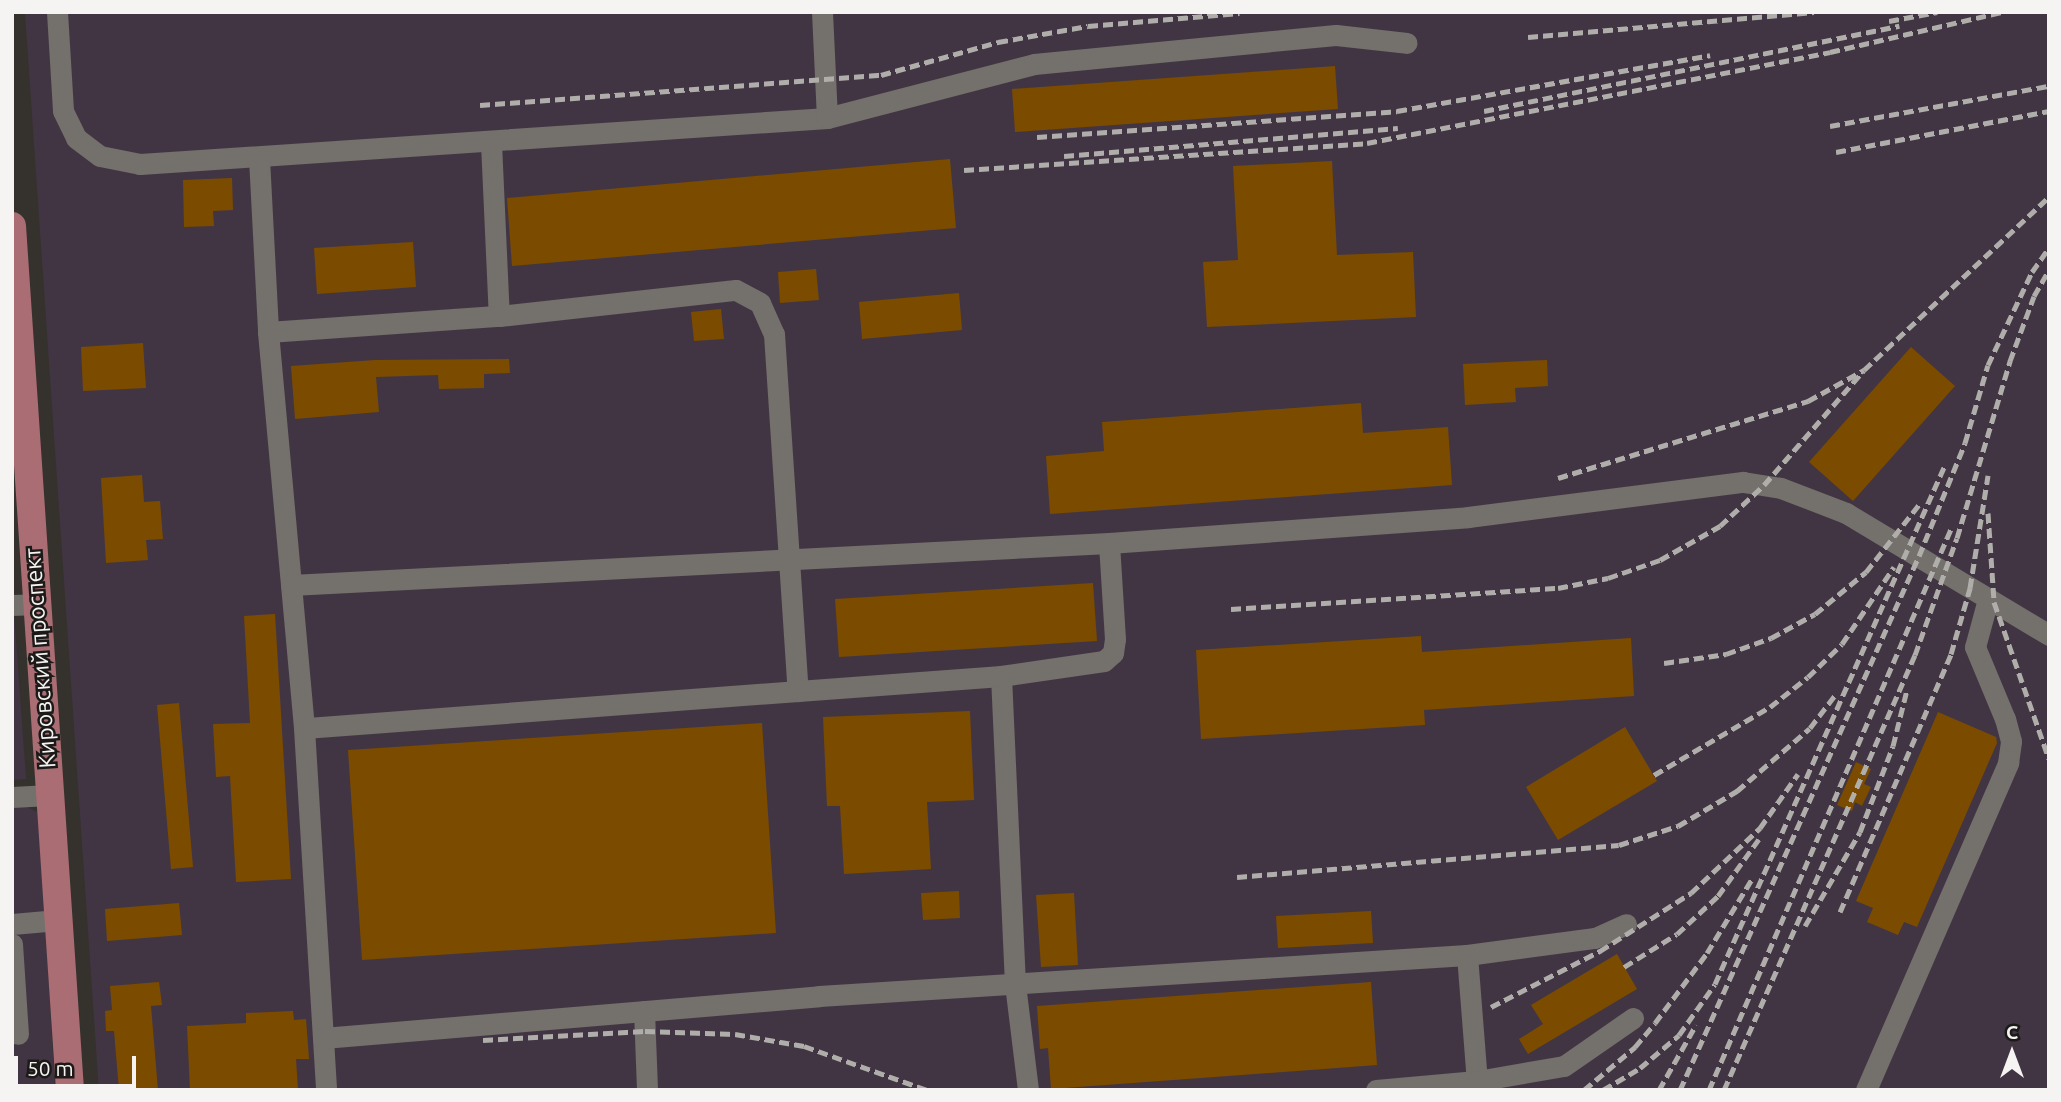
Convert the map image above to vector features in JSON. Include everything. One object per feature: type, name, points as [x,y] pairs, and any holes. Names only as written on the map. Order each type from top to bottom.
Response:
[{"type":"main road","name":"Кировский проспект","points":[[12,228],[24,604],[49,795],[70,1090]]},
{"type":"street","points":[[57,12],[64,111],[76,138],[100,156],[140,164],[491,143],[827,118],[1034,64],[1336,34],[1407,43]]},
{"type":"street","points":[[822,12],[827,118]]},
{"type":"street","points":[[491,143],[499,316]]},
{"type":"street","points":[[259,158],[268,332],[304,728],[326,1090]]},
{"type":"street","points":[[268,332],[499,316],[736,290],[760,303],[774,334],[798,691]]},
{"type":"street","points":[[291,585],[1109,543],[1468,517],[1743,482],[1781,488],[1846,513],[2049,635]]},
{"type":"street","points":[[304,728],[1002,677],[1104,661],[1113,653],[1109,543]]},
{"type":"street","points":[[1866,1090],[2008,763],[2011,741],[2005,719],[1975,647],[1988,598]]},
{"type":"street","points":[[1002,677],[1015,984],[1028,1090]]},
{"type":"street","points":[[12,797],[49,795]]},
{"type":"street","points":[[12,923],[58,920]]},
{"type":"street","points":[[323,1038],[1015,984],[1467,955],[1595,939],[1626,924]]},
{"type":"street","points":[[12,944],[18,1034]]},
{"type":"street","points":[[1467,955],[1477,1081]]},
{"type":"street","points":[[644,1011],[647,1090]]},
{"type":"street","points":[[1376,1090],[1477,1081],[1564,1066],[1633,1018]]},
{"type":"shaded area","points":[[25,12],[2049,12],[2049,1090],[99,1090]]},
{"type":"shaded area","points":[[12,585],[26,779],[12,780]]},
{"type":"shaded area","points":[[19,803],[39,813],[55,1090],[12,1090],[12,804]]},
{"type":"building","points":[[1335,66],[1338,109],[1015,132],[1012,89]]},
{"type":"building","points":[[950,159],[956,228],[512,266],[507,198]]},
{"type":"building","points":[[1332,161],[1337,255],[1413,252],[1416,317],[1207,327],[1203,262],[1238,260],[1233,166]]},
{"type":"building","points":[[232,178],[233,210],[213,211],[214,226],[184,227],[183,180]]},
{"type":"building","points":[[413,242],[416,287],[317,294],[314,248]]},
{"type":"building","points":[[816,269],[819,300],[780,303],[778,272]]},
{"type":"building","points":[[959,293],[962,330],[862,339],[859,302]]},
{"type":"building","points":[[721,309],[724,339],[694,341],[691,312]]},
{"type":"building","points":[[143,343],[146,388],[83,391],[81,347]]},
{"type":"building","points":[[1911,347],[1955,386],[1853,501],[1809,462]]},
{"type":"building","points":[[509,359],[510,373],[484,374],[484,388],[439,389],[438,375],[376,377],[379,412],[295,419],[291,366],[375,360]]},
{"type":"building","points":[[1547,360],[1548,386],[1515,388],[1516,402],[1465,405],[1463,364]]},
{"type":"building","points":[[1361,403],[1363,433],[1448,427],[1452,485],[1050,514],[1046,456],[1104,451],[1102,422]]},
{"type":"building","points":[[142,475],[144,502],[160,501],[163,539],[146,540],[148,560],[106,563],[101,478]]},
{"type":"building","points":[[1093,583],[1097,641],[839,657],[835,599]]},
{"type":"building","points":[[275,614],[291,879],[236,882],[230,776],[216,777],[213,724],[250,723],[244,616]]},
{"type":"building","points":[[1421,636],[1422,652],[1631,638],[1634,696],[1424,710],[1425,725],[1201,739],[1196,650]]},
{"type":"building","points":[[179,703],[193,867],[171,869],[157,705]]},
{"type":"building","points":[[970,711],[974,800],[927,802],[931,869],[844,874],[840,806],[827,806],[823,717]]},
{"type":"building","points":[[1938,712],[1996,737],[1997,743],[1917,927],[1904,922],[1898,935],[1867,922],[1873,908],[1856,901]]},
{"type":"building","points":[[762,723],[776,933],[362,960],[348,750]]},
{"type":"building","points":[[1625,727],[1657,781],[1558,840],[1526,787]]},
{"type":"building","points":[[1856,762],[1871,769],[1864,784],[1871,787],[1862,806],[1855,802],[1852,811],[1837,805]]},
{"type":"building","points":[[959,891],[960,918],[923,920],[921,893]]},
{"type":"building","points":[[1074,893],[1078,965],[1041,967],[1036,895]]},
{"type":"building","points":[[179,903],[182,935],[107,941],[105,909]]},
{"type":"building","points":[[1371,911],[1373,943],[1278,948],[1276,916]]},
{"type":"building","points":[[1617,954],[1637,989],[1528,1054],[1519,1039],[1543,1024],[1531,1005]]},
{"type":"building","points":[[159,982],[162,1005],[151,1006],[158,1090],[119,1090],[114,1031],[106,1031],[105,1011],[112,1010],[110,986]]},
{"type":"building","points":[[1371,982],[1377,1065],[1051,1089],[1048,1048],[1040,1049],[1037,1006]]},
{"type":"building","points":[[293,1011],[294,1020],[306,1019],[309,1059],[296,1059],[298,1090],[190,1090],[187,1026],[246,1023],[246,1013]]},
{"type":"railway","points":[[1528,37],[1814,12]]},
{"type":"railway","points":[[1889,21],[1937,12]]},
{"type":"railway","points":[[964,170],[1367,143],[1830,52],[2002,12]]},
{"type":"railway","points":[[480,105],[881,75],[998,42],[1088,26],[1239,13]]},
{"type":"railway","points":[[1484,111],[1899,26]]},
{"type":"railway","points":[[1037,137],[1397,111],[1710,55]]},
{"type":"railway","points":[[1830,126],[2049,86]]},
{"type":"railway","points":[[1836,152],[2049,111]]},
{"type":"railway","points":[[1064,156],[1398,128]]},
{"type":"railway","points":[[1558,478],[1808,401],[1864,370],[2049,197]]},
{"type":"railway","points":[[1680,1090],[1919,556],[1965,443],[1988,365],[2032,272],[2049,248]]},
{"type":"railway","points":[[1724,1090],[1915,655],[1957,538],[2010,361],[2034,296],[2049,270]]},
{"type":"railway","points":[[1231,609],[1558,588],[1608,578],[1660,560],[1720,526],[1764,485],[1864,370]]},
{"type":"railway","points":[[1603,1090],[1640,1068],[1679,1035],[1715,984],[1945,465]]},
{"type":"railway","points":[[1840,912],[1951,654],[1970,588],[1988,475]]},
{"type":"railway","points":[[1664,663],[1726,654],[1771,638],[1815,614],[1866,572],[1921,502]]},
{"type":"railway","points":[[1988,513],[1994,602],[2049,759]]},
{"type":"railway","points":[[1709,1090],[1951,529]]},
{"type":"railway","points":[[1654,775],[1770,707],[1808,677],[1842,644],[1894,567]]},
{"type":"railway","points":[[1805,926],[1860,832],[1893,746],[1907,690]]},
{"type":"railway","points":[[1237,877],[1619,845],[1678,826],[1737,791],[1810,728],[1836,694]]},
{"type":"railway","points":[[1491,1007],[1600,951],[1691,893],[1760,828],[1798,774]]},
{"type":"railway","points":[[1624,967],[1677,934],[1718,896],[1759,839]]},
{"type":"railway","points":[[1584,1090],[1635,1047],[1655,1023],[1707,953],[1752,879]]},
{"type":"railway","points":[[1659,1090],[1696,1025]]},
{"type":"railway","points":[[483,1040],[645,1031],[735,1034],[804,1046],[927,1090]]}]
